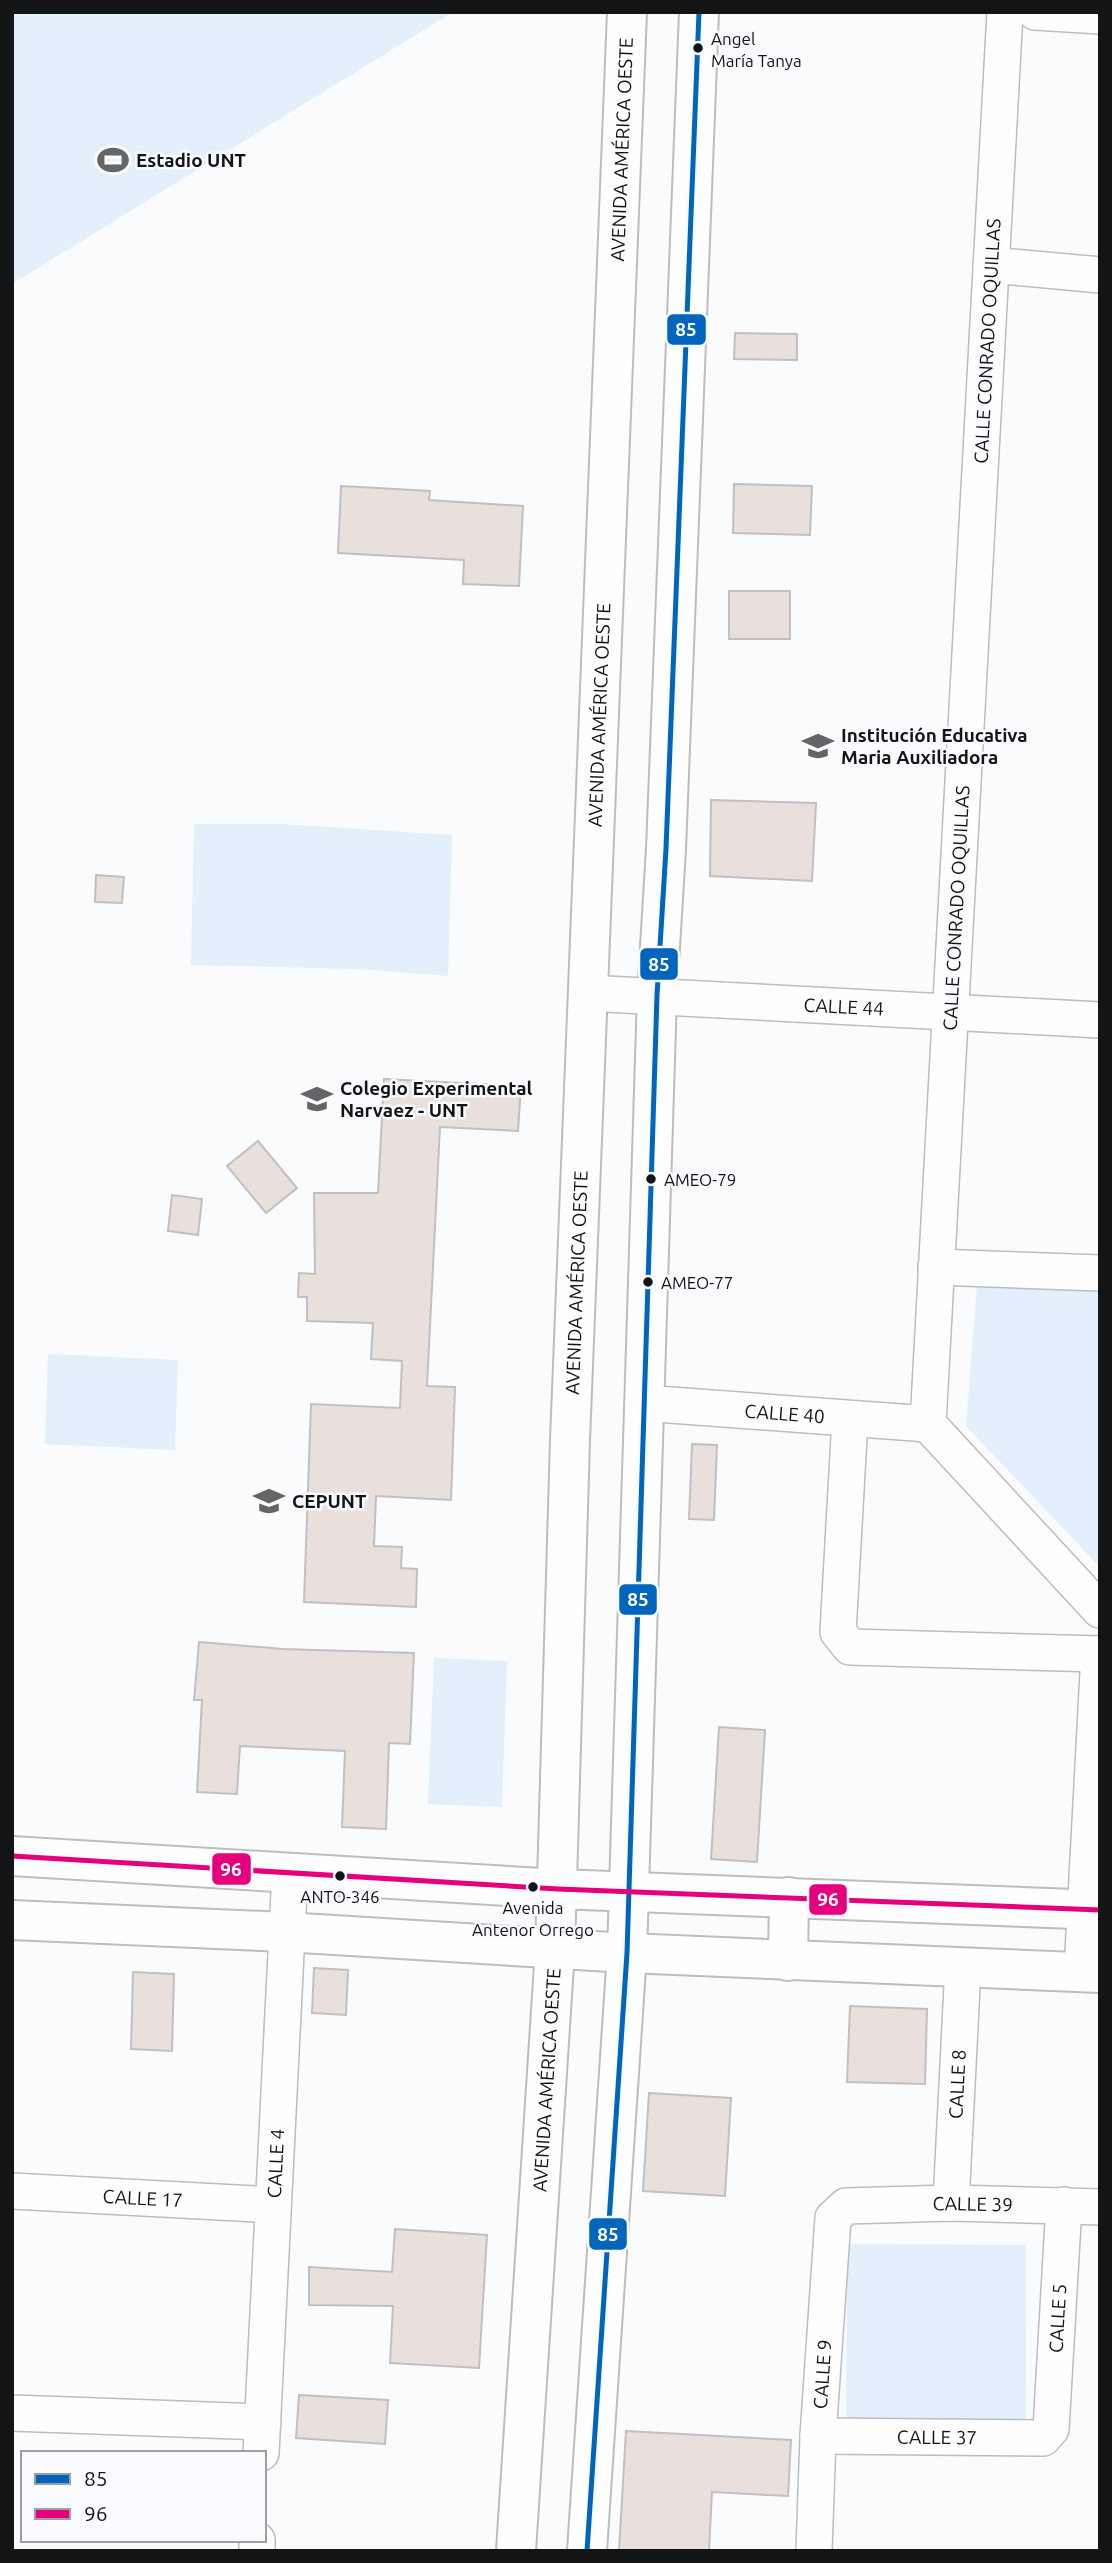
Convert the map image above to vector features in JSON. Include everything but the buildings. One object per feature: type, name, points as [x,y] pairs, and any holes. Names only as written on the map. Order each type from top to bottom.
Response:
[{"type":"main road","name":"AVENIDA AMÉRICA OESTE","points":[[516,2551],[558,1889],[570,1440],[627,12]]},
{"type":"main road","points":[[587,2551],[627,1953],[657,995],[699,12]]},
{"type":"main road","points":[[12,1856],[558,1889],[1093,1910]]},
{"type":"main road","points":[[788,1961],[789,1897]]},
{"type":"main road","points":[[12,1920],[285,1932],[555,1950],[1091,1973]]},
{"type":"street","name":"CALLE CONRADO OQUILLAS","points":[[928,1424],[1005,12]]},
{"type":"street","points":[[1035,12],[1100,16]]},
{"type":"street","points":[[991,265],[1100,275]]},
{"type":"street","name":"CALLE 44","points":[[587,993],[1100,1020]]},
{"type":"street","points":[[936,1267],[1100,1273]]},
{"type":"street","name":"CALLE 40","points":[[643,1403],[928,1424]]},
{"type":"street","points":[[850,1419],[838,1632],[850,1647],[1099,1654],[1091,1973]]},
{"type":"street","points":[[928,1424],[1100,1610]]},
{"type":"street","name":"CALLE 4","points":[[262,2437],[290,1873]]},
{"type":"street","name":"CALLE 8","points":[[951,2203],[963,1967]]},
{"type":"street","name":"CALLE 17","points":[[12,2191],[273,2206]]},
{"type":"street","name":"CALLE 39","points":[[846,2206],[951,2203],[1100,2207]]},
{"type":"street","name":"CALLE 5","points":[[1051,2429],[1065,2205]]},
{"type":"street","name":"CALLE 9","points":[[814,2551],[818,2436],[833,2218],[846,2206]]},
{"type":"street","points":[[12,2413],[262,2437]]},
{"type":"street","name":"CALLE 37","points":[[818,2436],[1042,2438],[1051,2429]]},
{"type":"shaded area","name":"Estadio UNT","points":[[12,12],[453,12],[12,284]]},
{"type":"shaded area","points":[[194,824],[281,824],[452,835],[448,976],[359,969],[191,965]]},
{"type":"shaded area","points":[[977,1284],[1100,1292],[1100,1567],[966,1426]]},
{"type":"shaded area","points":[[48,1354],[178,1360],[175,1450],[45,1444]]},
{"type":"shaded area","points":[[434,1658],[507,1661],[502,1807],[428,1804]]},
{"type":"shaded area","points":[[847,2244],[1026,2245],[1026,2420],[846,2418]]},
{"type":"transit line","name":"85","points":[[587,2551],[627,1953],[657,995],[666,849],[699,12]]},
{"type":"transit line","name":"96","points":[[12,1856],[558,1889],[1100,1910]]},
{"type":"place","name":"Angel María Tanya","points":[[698,48]]},
{"type":"place","name":"Estadio UNT","points":[[113,160]]},
{"type":"place","name":"Institución Educativa Maria Auxiliadora","points":[[818,746]]},
{"type":"place","name":"Colegio Experimental Narvaez - UNT","points":[[317,1099]]},
{"type":"place","name":"AMEO-79","points":[[651,1179]]},
{"type":"place","name":"AMEO-77","points":[[648,1282]]},
{"type":"place","name":"CEPUNT","points":[[269,1501]]},
{"type":"place","name":"ANTO-346","points":[[340,1876]]},
{"type":"place","name":"Avenida Antenor Orrego","points":[[533,1887]]}]
